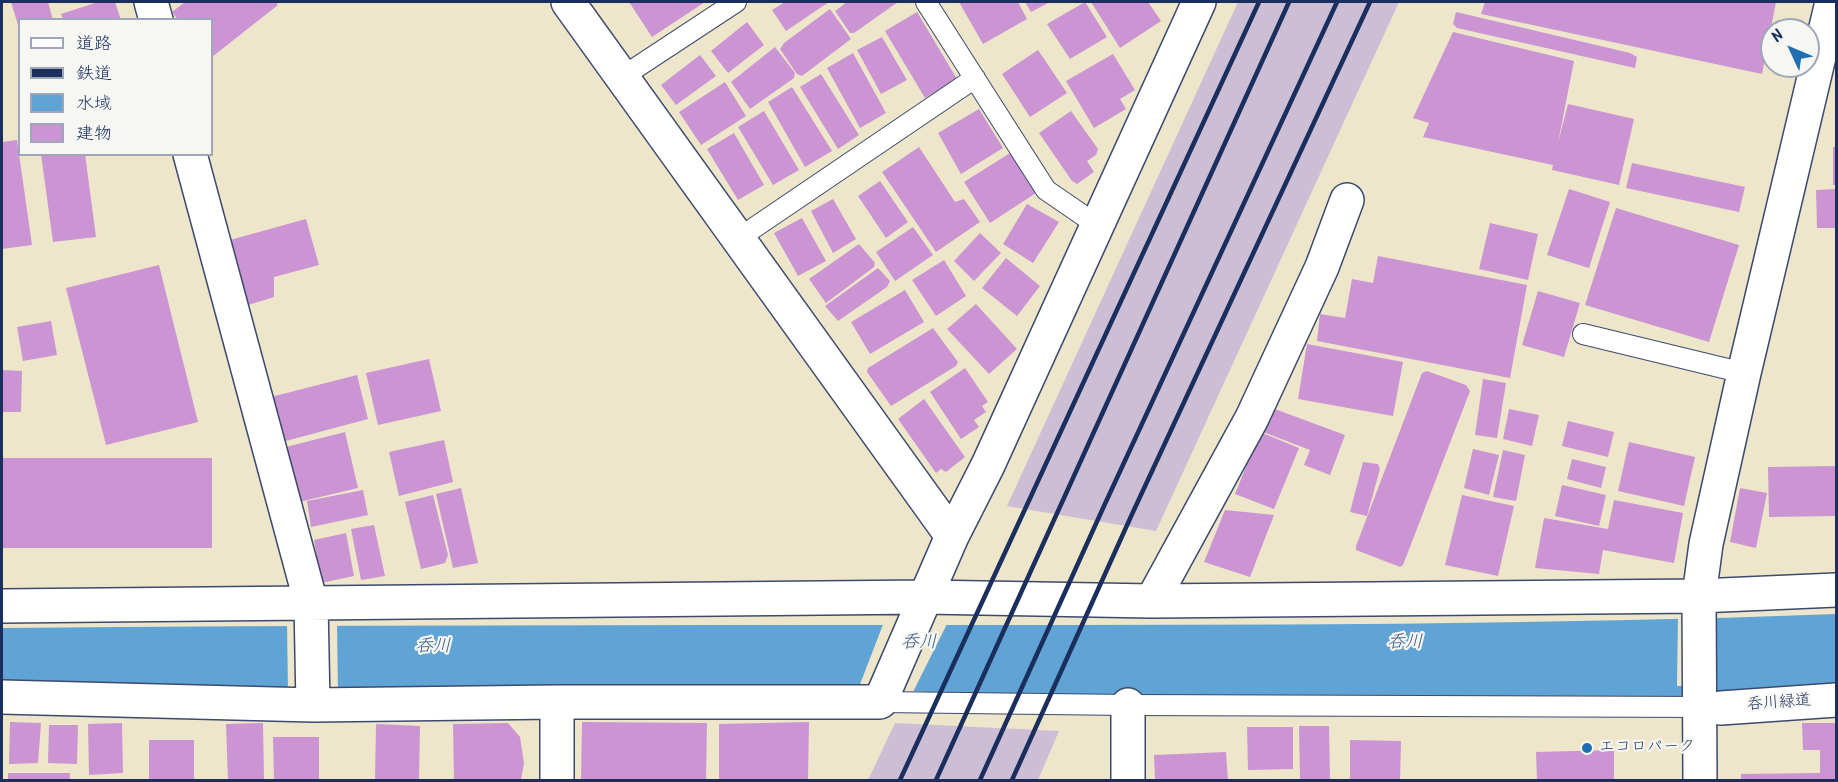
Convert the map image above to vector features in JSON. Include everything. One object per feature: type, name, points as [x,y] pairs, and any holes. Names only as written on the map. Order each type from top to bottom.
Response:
[{"type":"street","points":[[151,2],[155,18]]},
{"type":"street","points":[[568,2],[952,536]]},
{"type":"street","points":[[2,697],[313,697],[557,702],[880,702],[952,536],[988,465],[1200,2]]},
{"type":"street","points":[[1700,780],[1711,707],[1699,596],[1706,544],[1832,2]]},
{"type":"street","points":[[191,156],[311,613],[313,697]]},
{"type":"street","points":[[1152,602],[1252,418],[1322,267],[1347,200]]},
{"type":"street","points":[[2,606],[311,613],[925,597],[1152,602],[1699,596],[1836,590]]},
{"type":"street","name":"呑川緑道","points":[[1711,707],[1836,700]]},
{"type":"street","points":[[557,702],[557,780]]},
{"type":"street","points":[[1128,705],[1128,780]]},
{"type":"lane","points":[[622,77],[736,2]]},
{"type":"lane","points":[[926,2],[1046,190],[1097,225]]},
{"type":"lane","points":[[739,238],[975,78]]},
{"type":"lane","points":[[1583,334],[1744,373]]},
{"type":"lane","points":[[880,702],[1711,707]]},
{"type":"shaded area","points":[[1238,2],[1399,2],[1156,531],[1007,506]]},
{"type":"shaded area","points":[[895,723],[1059,731],[1038,780],[868,780]]},
{"type":"water","name":"呑川","points":[[1836,614],[1836,697],[1128,705],[882,689],[2,690],[2,628],[1399,624]]},
{"type":"pier","points":[[1716,616],[1717,685],[1677,686],[1678,617]]},
{"type":"pier","points":[[337,622],[338,694],[288,693],[287,623]]},
{"type":"pier","points":[[884,622],[948,622],[912,694],[857,692]]},
{"type":"building","points":[[11,2],[48,2],[52,18],[18,18],[18,25]]},
{"type":"building","points":[[98,2],[115,2],[120,18],[62,18],[61,14]]},
{"type":"building","points":[[185,2],[276,2],[278,5],[213,56],[213,18],[176,18],[172,12]]},
{"type":"building","points":[[629,2],[705,2],[652,37]]},
{"type":"building","points":[[785,2],[829,2],[786,31],[772,10]]},
{"type":"building","points":[[847,2],[898,2],[854,33],[850,33],[835,11]]},
{"type":"building","points":[[959,2],[1018,2],[1027,19],[983,44]]},
{"type":"building","points":[[1025,2],[1050,2],[1031,12]]},
{"type":"building","points":[[1085,2],[1107,37],[1070,59],[1047,24]]},
{"type":"building","points":[[1091,2],[1148,2],[1161,21],[1120,48]]},
{"type":"building","points":[[1485,2],[1776,2],[1773,18],[1760,18],[1760,74],[1481,14]]},
{"type":"building","points":[[830,9],[851,39],[802,76],[797,74],[780,49],[784,43]]},
{"type":"building","points":[[917,12],[957,79],[925,98],[885,31]]},
{"type":"building","points":[[1456,12],[1630,53],[1637,57],[1635,68],[1457,28],[1453,24]]},
{"type":"building","points":[[747,22],[764,45],[728,73],[711,51]]},
{"type":"building","points":[[1453,32],[1574,61],[1558,143],[1568,104],[1634,119],[1619,185],[1552,170],[1553,165],[1423,137],[1429,123],[1413,118]]},
{"type":"building","points":[[882,37],[907,80],[881,94],[857,50]]},
{"type":"building","points":[[775,47],[795,73],[794,78],[750,109],[731,82]]},
{"type":"building","points":[[1038,50],[1067,93],[1030,117],[1002,74]]},
{"type":"building","points":[[853,53],[886,113],[860,128],[827,68]]},
{"type":"building","points":[[1113,54],[1135,90],[1120,99],[1126,109],[1094,128],[1066,81]]},
{"type":"building","points":[[700,55],[716,76],[676,105],[661,85]]},
{"type":"building","points":[[821,74],[859,135],[838,149],[800,87]]},
{"type":"building","points":[[725,82],[746,116],[701,145],[679,112]]},
{"type":"building","points":[[792,87],[832,151],[805,167],[768,102]]},
{"type":"building","points":[[979,109],[1003,148],[961,174],[938,133]]},
{"type":"building","points":[[764,111],[799,170],[773,185],[738,127]]},
{"type":"building","points":[[1071,111],[1098,149],[1096,155],[1087,161],[1094,172],[1077,184],[1072,181],[1039,133]]},
{"type":"building","points":[[734,133],[764,185],[738,200],[707,149]]},
{"type":"building","points":[[17,140],[32,245],[2,249],[2,142]]},
{"type":"building","points":[[919,147],[955,202],[964,199],[980,222],[936,252],[882,172]]},
{"type":"building","points":[[1833,147],[1836,147],[1836,185],[1833,185]]},
{"type":"building","points":[[1010,153],[1036,193],[990,223],[964,182]]},
{"type":"building","points":[[41,156],[85,156],[96,237],[53,242]]},
{"type":"building","points":[[1632,163],[1745,187],[1739,212],[1626,188]]},
{"type":"building","points":[[880,181],[908,222],[886,238],[858,196]]},
{"type":"building","points":[[1569,189],[1610,202],[1589,268],[1547,255]]},
{"type":"building","points":[[1836,189],[1836,228],[1817,228],[1816,190]]},
{"type":"building","points":[[833,199],[856,239],[833,253],[811,211]]},
{"type":"building","points":[[1027,204],[1059,222],[1033,263],[1003,244]]},
{"type":"building","points":[[1616,208],[1739,245],[1709,342],[1585,305]]},
{"type":"building","points":[[802,218],[826,261],[798,276],[774,233]]},
{"type":"building","points":[[306,219],[319,265],[274,277],[274,297],[248,305],[230,240]]},
{"type":"building","points":[[1490,223],[1538,234],[1528,280],[1479,269]]},
{"type":"building","points":[[913,227],[933,255],[895,281],[876,252]]},
{"type":"building","points":[[980,233],[1001,253],[974,281],[954,261]]},
{"type":"building","points":[[859,244],[875,263],[874,267],[826,303],[809,279]]},
{"type":"building","points":[[1378,256],[1527,285],[1510,378],[1317,341],[1320,314],[1345,318],[1352,279],[1373,283]]},
{"type":"building","points":[[1006,258],[1040,286],[1017,316],[982,288]]},
{"type":"building","points":[[944,260],[966,296],[936,316],[912,280]]},
{"type":"building","points":[[159,265],[198,422],[106,445],[66,288]]},
{"type":"building","points":[[878,268],[890,281],[887,287],[838,321],[825,306]]},
{"type":"building","points":[[905,290],[924,322],[870,354],[851,322]]},
{"type":"building","points":[[1538,291],[1580,303],[1564,357],[1522,345]]},
{"type":"building","points":[[976,304],[1017,349],[989,374],[947,329]]},
{"type":"building","points":[[51,321],[57,355],[23,361],[17,327]]},
{"type":"building","points":[[933,328],[958,362],[956,366],[891,406],[867,372],[868,368]]},
{"type":"building","points":[[1307,344],[1403,362],[1393,416],[1298,399]]},
{"type":"building","points":[[429,359],[441,411],[378,425],[366,373]]},
{"type":"building","points":[[965,368],[988,402],[982,406],[986,412],[974,420],[979,427],[961,439],[930,392]]},
{"type":"building","points":[[2,370],[22,371],[21,412],[2,412]]},
{"type":"building","points":[[1427,371],[1466,385],[1470,391],[1403,565],[1400,567],[1356,550],[1356,546],[1422,373]]},
{"type":"building","points":[[357,375],[368,419],[282,442],[271,397]]},
{"type":"building","points":[[1483,379],[1506,383],[1497,438],[1475,435]]},
{"type":"building","points":[[924,399],[965,457],[946,472],[941,469],[936,473],[898,419]]},
{"type":"building","points":[[1272,408],[1345,435],[1330,475],[1304,465],[1310,450],[1263,432]]},
{"type":"building","points":[[1509,409],[1539,415],[1532,446],[1503,439]]},
{"type":"building","points":[[1568,421],[1614,432],[1608,457],[1562,446]]},
{"type":"building","points":[[345,432],[358,488],[299,502],[286,447]]},
{"type":"building","points":[[1260,432],[1299,448],[1274,509],[1235,494]]},
{"type":"building","points":[[444,440],[453,482],[399,496],[389,452]]},
{"type":"building","points":[[1629,442],[1695,457],[1684,506],[1618,491]]},
{"type":"building","points":[[1473,449],[1499,455],[1489,495],[1464,488]]},
{"type":"building","points":[[1503,450],[1525,455],[1516,501],[1493,497]]},
{"type":"building","points":[[2,458],[212,458],[212,548],[2,548]]},
{"type":"building","points":[[1572,459],[1606,467],[1601,488],[1567,479]]},
{"type":"building","points":[[1363,462],[1378,464],[1380,469],[1367,516],[1350,512]]},
{"type":"building","points":[[1836,466],[1836,516],[1769,517],[1768,467]]},
{"type":"building","points":[[1562,485],[1606,495],[1599,526],[1555,516]]},
{"type":"building","points":[[461,488],[478,563],[453,568],[436,494]]},
{"type":"building","points":[[1740,488],[1767,493],[1756,548],[1730,542]]},
{"type":"building","points":[[363,490],[368,515],[311,527],[307,501]]},
{"type":"building","points":[[433,495],[448,555],[445,563],[421,569],[405,502]]},
{"type":"building","points":[[1462,495],[1514,506],[1498,576],[1445,565]]},
{"type":"building","points":[[1614,500],[1683,513],[1674,563],[1603,550],[1599,574],[1535,568],[1544,518],[1608,529]]},
{"type":"building","points":[[1225,510],[1274,515],[1250,577],[1204,562]]},
{"type":"building","points":[[374,525],[385,576],[361,580],[351,529]]},
{"type":"building","points":[[346,533],[354,576],[321,583],[314,540]]},
{"type":"building","points":[[10,722],[41,723],[38,763],[9,764]]},
{"type":"building","points":[[582,722],[707,723],[706,780],[581,780]]},
{"type":"building","points":[[809,722],[808,779],[719,780],[719,724]]},
{"type":"building","points":[[122,723],[123,773],[89,775],[88,724]]},
{"type":"building","points":[[263,723],[264,779],[228,780],[226,724]]},
{"type":"building","points":[[508,723],[520,737],[524,763],[521,780],[454,780],[453,724]]},
{"type":"building","points":[[1802,723],[1836,723],[1836,780],[1741,780],[1741,774],[1820,773],[1820,750],[1803,750]]},
{"type":"building","points":[[376,724],[420,726],[419,780],[375,780]]},
{"type":"building","points":[[49,725],[78,725],[77,764],[48,763]]},
{"type":"building","points":[[1299,726],[1329,726],[1330,780],[1300,780]]},
{"type":"building","points":[[1247,727],[1293,727],[1293,769],[1248,770]]},
{"type":"building","points":[[273,737],[319,737],[319,780],[274,780]]},
{"type":"building","points":[[149,740],[194,740],[194,780],[149,780]]},
{"type":"building","points":[[1350,740],[1401,741],[1400,780],[1350,780]]},
{"type":"building","points":[[1614,750],[1614,780],[1537,780],[1536,752]]},
{"type":"building","points":[[1226,752],[1228,780],[1155,780],[1154,755]]},
{"type":"building","points":[[8,773],[70,773],[70,780],[8,780]]},
{"type":"railway","points":[[900,780],[1259,2]]},
{"type":"railway","points":[[936,780],[1289,2]]},
{"type":"railway","points":[[980,780],[1337,2]]},
{"type":"railway","points":[[1012,780],[1133,512],[1370,2]]},
{"type":"place","name":"エコロパーク","points":[[1587,748]]}]
